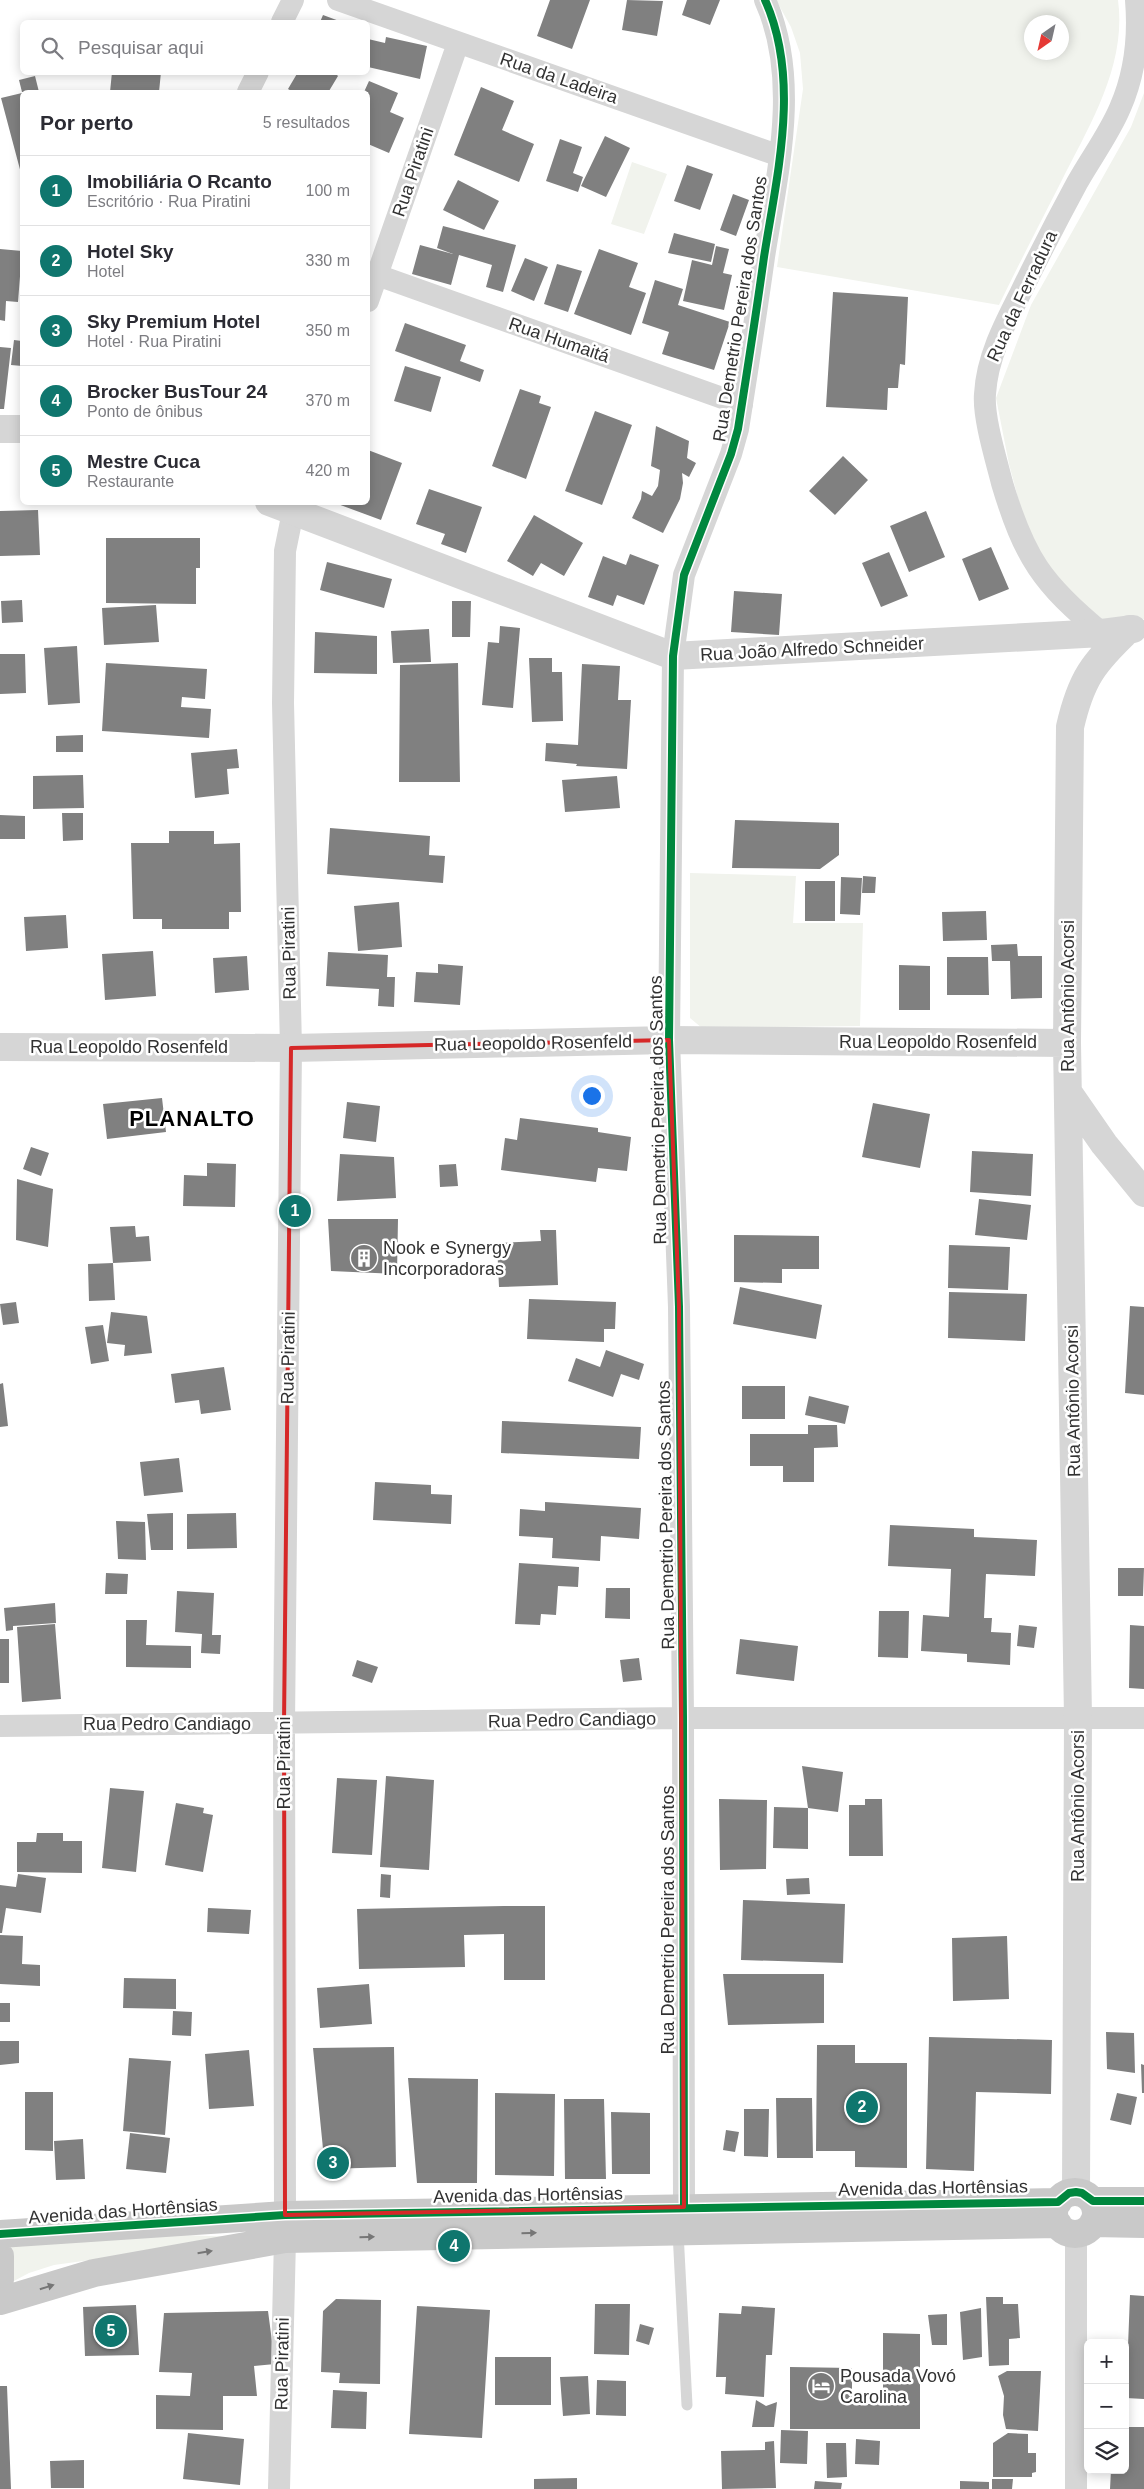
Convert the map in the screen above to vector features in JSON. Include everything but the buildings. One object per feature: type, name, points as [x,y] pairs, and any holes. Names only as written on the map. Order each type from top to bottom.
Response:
[{"type":"main road","name":"Avenida das Hortênsias","points":[[0,2234],[681,2219],[1076,2213],[1144,2201]]},
{"type":"main road","name":"Avenida das Hortênsias","points":[[1076,2213],[1144,2224]]},
{"type":"main road","name":"Avenida das Hortênsias","points":[[0,2301],[94,2273],[285,2227]]},
{"type":"main road","points":[[0,2256],[0,2280]]},
{"type":"street","points":[[283,20],[292,0]]},
{"type":"street","name":"Rua da Ladeira","points":[[338,0],[780,156]]},
{"type":"street","name":"Rua Demetrio Pereira dos Santos","points":[[681,2219],[683,1718],[679,1307],[669,1040],[673,656],[684,575],[731,454],[742,404],[780,156],[783,59],[776,24],[765,0]]},
{"type":"street","name":"Rua da Ferradura","points":[[1125,631],[1053,589],[1037,569],[1021,541],[996,462],[984,396],[990,363],[1038,254],[1120,108],[1132,66],[1138,30],[1136,0]]},
{"type":"street","name":"Rua Piratini","points":[[370,295],[458,43]]},
{"type":"street","points":[[249,90],[256,75]]},
{"type":"street","name":"Rua Humaitá","points":[[377,275],[742,404]]},
{"type":"street","points":[[0,429],[20,429]]},
{"type":"street","name":"Rua Piratini","points":[[279,2489],[285,2227],[284,1724],[292,1048],[284,703],[285,506]]},
{"type":"street","name":"Rua João Alfredo Schneider","points":[[285,506],[673,656],[1125,631]]},
{"type":"street","name":"Rua Antônio Acorsi","points":[[1076,2489],[1078,1718],[1067,1042],[1070,727],[1077,698],[1087,678],[1100,656],[1125,631]]},
{"type":"street","name":"Rua Leopoldo Rosenfeld","points":[[0,1047],[292,1048],[669,1040],[1067,1042]]},
{"type":"street","points":[[1068,1092],[1104,1144],[1144,1193]]},
{"type":"street","name":"Rua Pedro Candiago","points":[[0,1726],[683,1718],[1144,1718]]},
{"type":"lane","points":[[681,2219],[687,2405]]},
{"type":"highlighted area","points":[[669,1040],[679,1307],[684,2207],[285,2215],[284,1724],[291,1048]]},
{"type":"shaded area","points":[[776,0],[1118,0],[1117,48],[1103,95],[1094,117],[999,305],[777,267],[803,89],[800,53],[791,27]]},
{"type":"shaded area","points":[[1144,93],[1144,619],[1102,619],[1067,590],[1040,558],[1025,524],[1009,464],[996,398],[1031,305],[1131,127]]},
{"type":"shaded area","points":[[632,162],[667,174],[644,234],[611,224]]},
{"type":"shaded area","points":[[690,873],[796,876],[793,923],[863,923],[860,1026],[702,1028],[690,1018]]},
{"type":"shaded area","points":[[125,2233],[238,2237],[237,2240],[54,2265],[29,2273],[12,2282],[13,2260],[9,2239]]},
{"type":"cycle path","points":[[684,2207],[683,1718],[679,1307],[669,1040],[673,656],[684,575],[731,454],[738,429],[780,160],[784,95],[782,62],[776,31],[765,0]]},
{"type":"cycle path","points":[[0,2234],[285,2215],[1058,2202],[1069,2193],[1076,2192],[1082,2193],[1093,2201],[1144,2201]]},
{"type":"place","name":"Imobiliária O Rcanto","points":[[295,1211]]},
{"type":"place","name":"Nook e Synergy Incorporadoras","points":[[364,1258]]},
{"type":"place","name":"Hotel Sky","points":[[862,2107]]},
{"type":"place","name":"Sky Premium Hotel","points":[[333,2163]]},
{"type":"place","name":"Brocker BusTour 24","points":[[454,2246]]},
{"type":"place","name":"Mestre Cuca","points":[[111,2331]]},
{"type":"place","name":"Pousada Vovó Carolina","points":[[821,2386]]},
{"type":"district","name":"PLANALTO","points":[[192,1118]]}]
